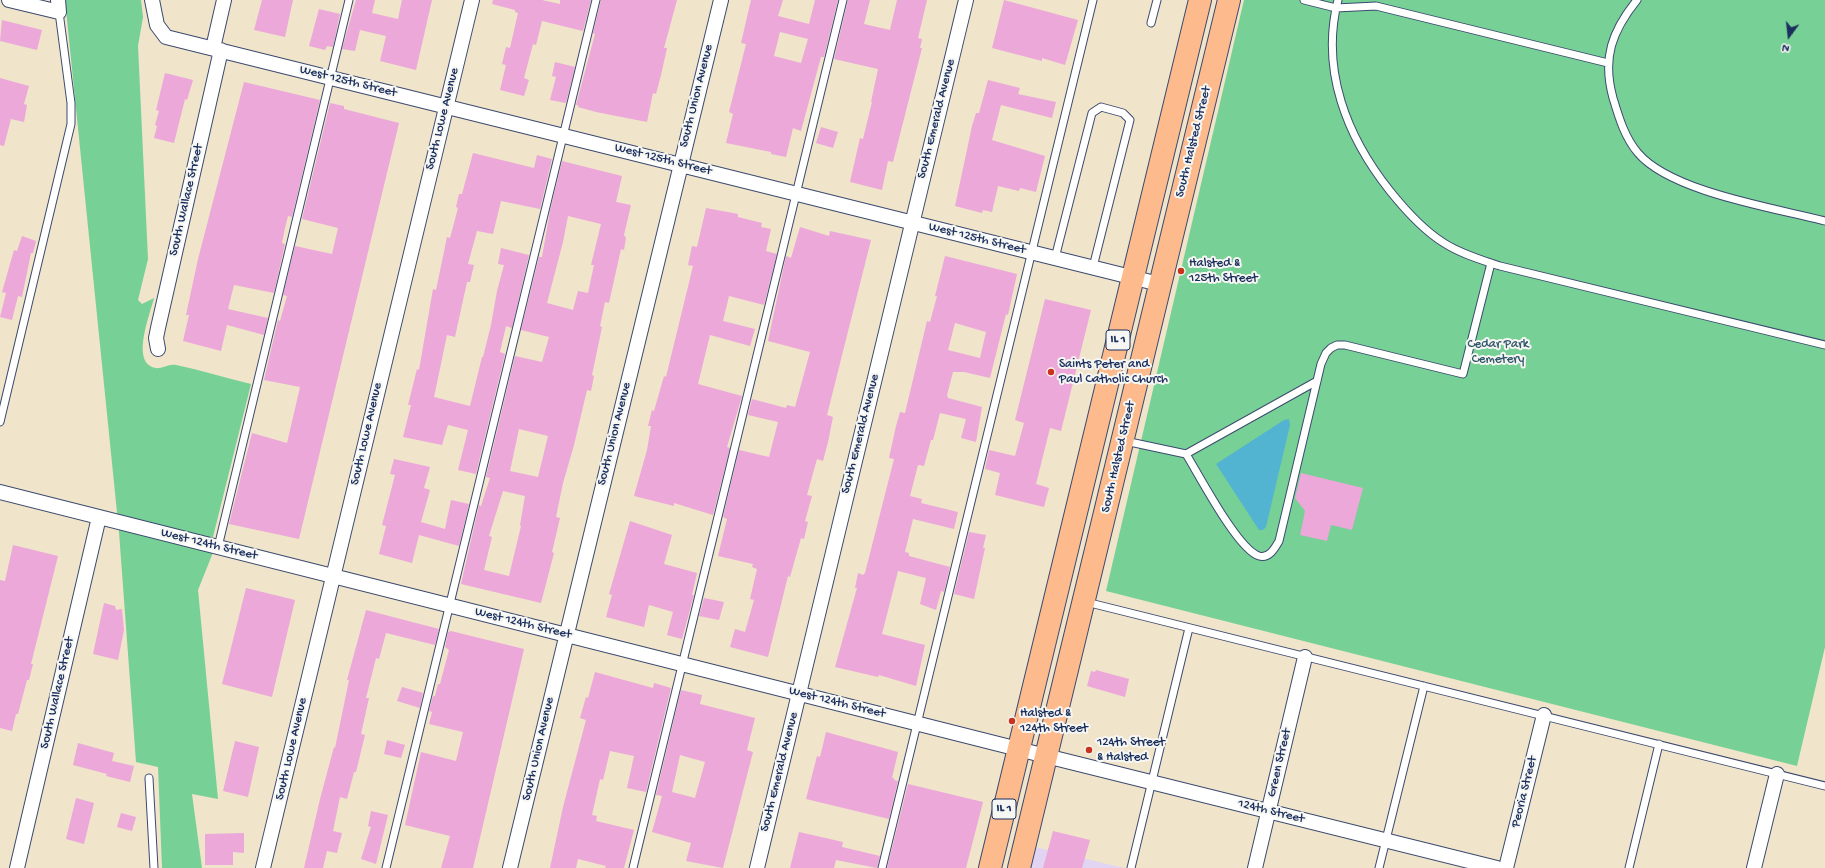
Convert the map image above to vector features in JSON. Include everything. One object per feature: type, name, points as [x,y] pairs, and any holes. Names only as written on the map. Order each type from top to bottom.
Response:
[{"type":"main road","name":"South Halsted Street","points":[[990,868],[1200,0]]},
{"type":"main road","name":"South Halsted Street","points":[[1019,868],[1229,0]]},
{"type":"street","points":[[9,0],[58,6]]},
{"type":"street","name":"West 125th Street","points":[[152,0],[156,25],[166,36],[1160,284]]},
{"type":"street","name":"South Wallace Street","points":[[158,349],[156,338],[217,49],[224,0]]},
{"type":"street","name":"South Lowe Avenue","points":[[263,868],[472,0]]},
{"type":"street","name":"South Union Avenue","points":[[510,868],[720,0]]},
{"type":"street","name":"South Emerald Avenue","points":[[757,868],[966,0]]},
{"type":"street","name":"West 124th Street","points":[[0,492],[1046,756]]},
{"type":"street","name":"South Wallace Street","points":[[16,868],[99,517]]},
{"type":"street","name":"Green Street","points":[[1255,868],[1306,657]]},
{"type":"street","name":"Peoria Street","points":[[1506,868],[1544,715]]},
{"type":"street","name":"124th Street","points":[[1046,756],[1497,868]]},
{"type":"street","points":[[1754,868],[1778,774]]},
{"type":"lane","points":[[218,547],[349,0]]},
{"type":"lane","points":[[386,868],[596,0]]},
{"type":"lane","points":[[633,868],[843,0]]},
{"type":"lane","points":[[882,868],[1093,0]]},
{"type":"lane","points":[[1151,23],[1157,0]]},
{"type":"lane","points":[[1304,0],[1336,8],[1376,6],[1608,63]]},
{"type":"lane","points":[[1338,0],[1332,60],[1336,88],[1345,117],[1360,150],[1378,176],[1420,225],[1445,244],[1491,263],[1825,345]]},
{"type":"lane","points":[[1637,0],[1622,18],[1616,32],[1608,63],[1610,86],[1624,132],[1638,154],[1656,170],[1681,182],[1713,193],[1825,221]]},
{"type":"lane","points":[[0,422],[71,124],[71,103],[58,6]]},
{"type":"lane","points":[[1055,258],[1092,113],[1101,107],[1123,113],[1130,120],[1093,268]]},
{"type":"lane","points":[[1186,454],[1239,541],[1252,553],[1260,556],[1267,555],[1274,550],[1279,541],[1317,381],[1326,353],[1337,345],[1463,374],[1491,263]]},
{"type":"lane","points":[[1123,440],[1186,454],[1317,381]]},
{"type":"lane","points":[[1084,602],[1825,786]]},
{"type":"lane","points":[[1131,868],[1189,628]]},
{"type":"lane","points":[[1379,868],[1424,686]]},
{"type":"lane","points":[[1629,868],[1659,744]]},
{"type":"lane","points":[[149,778],[154,868]]},
{"type":"shaded area","points":[[1035,847],[1124,868],[1030,868]]},
{"type":"green space","points":[[65,0],[141,0],[143,17],[138,46],[148,259],[138,300],[142,304],[154,298],[144,336],[143,355],[146,362],[155,368],[176,365],[251,384],[213,537],[212,555],[198,590],[218,799],[192,794],[202,868],[162,868],[158,767],[136,762],[119,532]]},
{"type":"green space","name":"Cedar Park Cemetery","points":[[1244,0],[1825,0],[1825,647],[1797,766],[1106,591]]},
{"type":"water","points":[[1289,419],[1290,425],[1266,527],[1263,530],[1259,530],[1216,464],[1284,420]]},
{"type":"building","points":[[262,0],[293,0],[285,37],[254,30]]},
{"type":"building","points":[[356,0],[375,0],[372,13],[398,19],[402,0],[432,0],[416,70],[380,61],[386,36],[360,30],[355,51],[342,49]]},
{"type":"building","points":[[493,0],[542,0],[560,4],[560,0],[591,0],[583,31],[542,21],[536,45],[533,44],[524,78],[529,80],[524,96],[500,90],[506,65],[502,64],[506,47],[510,48],[518,13],[515,12],[515,10],[492,4]]},
{"type":"building","points":[[601,0],[677,0],[664,48],[667,48],[661,75],[656,94],[653,93],[647,122],[596,112],[578,107],[578,105],[576,105],[595,34],[593,33]]},
{"type":"building","points":[[751,0],[783,0],[778,16],[809,24],[815,0],[838,0],[824,57],[821,57],[801,131],[793,128],[786,157],[771,154],[771,152],[726,143],[733,114],[729,112],[746,44],[741,43]],"holes":[[[780,32],[808,39],[801,63],[774,56]]]},
{"type":"building","points":[[848,0],[870,0],[864,24],[890,30],[897,0],[927,0],[918,38],[922,39],[920,48],[922,48],[893,162],[888,161],[882,190],[850,182],[860,138],[863,139],[878,69],[834,59]]},
{"type":"building","points":[[1004,0],[1078,20],[1065,65],[1042,58],[1042,61],[992,48]]},
{"type":"building","points":[[319,9],[340,14],[333,47],[327,46],[325,50],[309,46]]},
{"type":"building","points":[[2,20],[42,30],[37,50],[0,41]]},
{"type":"building","points":[[555,62],[575,67],[566,103],[550,100],[556,77],[552,76]]},
{"type":"building","points":[[165,73],[193,80],[187,100],[185,99],[174,143],[154,138],[157,126],[155,125],[159,111],[156,110]]},
{"type":"building","points":[[0,78],[29,86],[24,104],[27,105],[24,122],[11,119],[4,146],[0,145]]},
{"type":"building","points":[[988,80],[1020,88],[1018,94],[1056,102],[1052,118],[1001,105],[992,140],[1045,156],[1036,192],[1020,188],[1019,191],[998,186],[992,212],[983,210],[982,213],[955,206],[972,126],[976,113],[979,113]]},
{"type":"building","points":[[244,82],[320,100],[292,217],[288,216],[285,228],[282,243],[285,244],[274,293],[234,285],[228,309],[268,318],[264,335],[227,325],[221,351],[183,341],[189,315],[186,315],[198,259]]},
{"type":"building","points":[[330,103],[344,106],[344,109],[399,123],[299,539],[229,524],[252,433],[287,443],[300,387],[264,380],[278,320],[280,321],[287,296],[283,295],[295,246],[332,254],[338,228],[302,219]]},
{"type":"building","points":[[821,127],[838,132],[833,148],[816,143]]},
{"type":"building","points":[[473,153],[534,168],[537,155],[552,159],[540,209],[501,201],[493,234],[477,231],[468,264],[474,265],[470,282],[467,282],[455,337],[447,335],[434,397],[470,406],[491,325],[497,291],[504,265],[498,264],[501,248],[529,255],[512,328],[506,326],[500,352],[505,354],[476,474],[458,470],[468,430],[448,425],[442,445],[403,437],[411,405],[408,405],[417,369],[419,370],[433,289],[436,290],[447,237],[450,238],[458,208],[456,207],[459,194],[462,194]]},
{"type":"building","points":[[562,161],[622,176],[616,202],[631,205],[624,235],[626,238],[624,250],[621,249],[609,303],[605,302],[600,326],[602,327],[592,375],[594,376],[591,391],[587,390],[563,483],[556,517],[560,518],[552,552],[554,553],[541,603],[461,584],[479,505],[481,506],[490,478],[486,477],[515,356],[542,362],[549,337],[521,330],[539,257],[542,257],[550,211]],"holes":[[[568,216],[601,224],[591,265],[594,265],[588,293],[578,291],[573,310],[547,303],[563,242]],[[519,429],[548,436],[538,477],[510,471]],[[503,491],[525,496],[521,526],[509,576],[484,570],[492,537],[489,536]]]},
{"type":"building","points":[[706,208],[738,214],[738,217],[762,223],[761,227],[771,229],[766,251],[777,254],[764,305],[729,296],[723,321],[755,329],[750,346],[710,335],[698,384],[742,396],[727,447],[730,448],[713,515],[674,503],[674,506],[634,496],[647,450],[651,426],[648,426],[652,410],[654,411],[664,376],[666,377],[693,266],[688,265],[692,246],[697,247]]},
{"type":"building","points":[[800,227],[829,236],[830,231],[871,240],[827,415],[833,417],[828,442],[823,461],[817,459],[807,495],[812,496],[805,521],[808,522],[804,539],[801,538],[790,577],[788,576],[768,657],[730,647],[735,629],[745,632],[754,600],[750,599],[757,569],[752,567],[753,564],[718,556],[727,519],[723,517],[739,450],[769,457],[778,422],[748,415],[752,399],[786,408],[787,405],[795,407],[810,352],[768,341],[786,256],[791,258]]},
{"type":"building","points":[[22,236],[36,241],[33,253],[31,253],[22,297],[18,296],[12,320],[0,317],[6,293],[2,292],[14,250],[17,251]]},
{"type":"building","points":[[945,256],[1017,274],[1008,315],[1006,314],[990,378],[964,372],[953,372],[947,395],[948,398],[982,407],[976,442],[961,438],[966,419],[940,413],[924,466],[918,465],[910,496],[922,499],[921,503],[958,512],[954,529],[913,519],[905,552],[909,553],[909,556],[950,567],[944,592],[941,591],[936,610],[920,604],[926,578],[898,571],[882,634],[925,645],[916,686],[879,675],[878,677],[835,667],[857,588],[855,588],[858,573],[863,575],[865,573],[894,459],[889,458],[896,426],[900,412],[905,413],[927,321],[930,322],[937,296],[935,296]],"holes":[[[955,323],[986,332],[980,358],[948,350]]]},
{"type":"building","name":"Saints Peter and Paul Catholic Church","points":[[1045,299],[1091,310],[1061,431],[1050,428],[1036,484],[1049,488],[1044,507],[995,495],[1000,473],[985,469],[989,450],[1015,456],[1024,423],[1015,420]]},
{"type":"building","points":[[394,459],[430,467],[424,488],[430,490],[421,522],[445,529],[451,500],[469,504],[459,546],[419,535],[412,563],[379,554],[386,526],[382,525],[395,475],[390,474]]},
{"type":"building","points":[[1301,473],[1363,488],[1352,530],[1331,525],[1327,541],[1300,535],[1305,511],[1295,498]]},
{"type":"building","points":[[630,521],[672,535],[664,564],[697,573],[692,595],[694,595],[682,639],[667,635],[673,612],[649,605],[644,627],[606,617],[612,595],[609,594]]},
{"type":"building","points":[[969,532],[986,535],[983,548],[985,548],[974,599],[954,594]]},
{"type":"building","points":[[13,545],[58,556],[31,664],[33,664],[29,680],[27,680],[12,731],[0,728],[0,580],[5,581]]},
{"type":"building","points":[[246,588],[295,600],[272,697],[222,684]]},
{"type":"building","points":[[704,598],[724,602],[719,620],[699,616]]},
{"type":"building","points":[[104,603],[115,606],[116,610],[122,609],[124,630],[118,660],[93,654]]},
{"type":"building","points":[[366,610],[439,629],[435,645],[386,633],[379,659],[376,658],[366,698],[369,698],[361,734],[365,735],[356,772],[354,772],[347,799],[340,797],[333,831],[342,833],[337,853],[327,851],[323,868],[304,868],[320,799],[334,747],[335,748],[349,680],[347,680]]},
{"type":"building","points":[[451,631],[524,649],[473,868],[441,868],[450,836],[405,825],[421,752],[456,761],[463,732],[429,724],[432,712],[429,711],[433,696],[435,696],[438,684],[440,684],[449,650],[445,647],[448,632]]},
{"type":"building","points":[[1096,670],[1129,679],[1125,697],[1087,686],[1091,671],[1095,672]]},
{"type":"building","points":[[595,672],[653,688],[654,683],[671,688],[646,792],[627,788],[634,756],[610,751],[603,780],[600,779],[592,815],[597,816],[596,821],[634,830],[624,868],[605,868],[606,866],[578,859],[576,868],[550,868],[563,807],[586,720],[580,718],[586,697],[588,698]]},
{"type":"building","points":[[402,687],[423,693],[420,708],[397,701]]},
{"type":"building","points":[[681,690],[702,695],[700,704],[755,718],[747,750],[753,752],[723,868],[686,861],[691,843],[652,832],[662,796],[656,795]],"holes":[[[680,755],[705,762],[695,798],[672,792]]]},
{"type":"building","points":[[826,732],[898,752],[892,778],[898,781],[889,819],[806,799],[817,756],[820,757]]},
{"type":"building","points":[[387,740],[405,745],[401,758],[384,754]]},
{"type":"building","points":[[235,741],[259,747],[248,797],[223,791]]},
{"type":"building","points":[[78,743],[114,753],[112,761],[134,766],[130,782],[73,765]]},
{"type":"building","points":[[908,784],[983,802],[966,868],[887,868]]},
{"type":"building","points":[[76,798],[94,803],[84,844],[66,839]]},
{"type":"building","points":[[371,811],[388,815],[376,864],[361,859],[371,827],[368,826]]},
{"type":"building","points":[[121,813],[136,817],[132,831],[117,827]]},
{"type":"building","points":[[1053,831],[1090,840],[1082,868],[1043,868]]},
{"type":"building","points":[[799,832],[843,842],[842,847],[880,856],[877,868],[836,860],[834,868],[790,868]]},
{"type":"building","points":[[244,833],[244,853],[233,852],[233,865],[205,865],[205,834]]},
{"type":"place","name":"Halsted & 125th Street","points":[[1181,271]]},
{"type":"place","name":"Saints Peter and Paul Catholic Church","points":[[1051,372]]},
{"type":"place","name":"Halsted & 124th Street","points":[[1012,721]]},
{"type":"place","name":"124th Street & Halsted","points":[[1089,750]]}]
